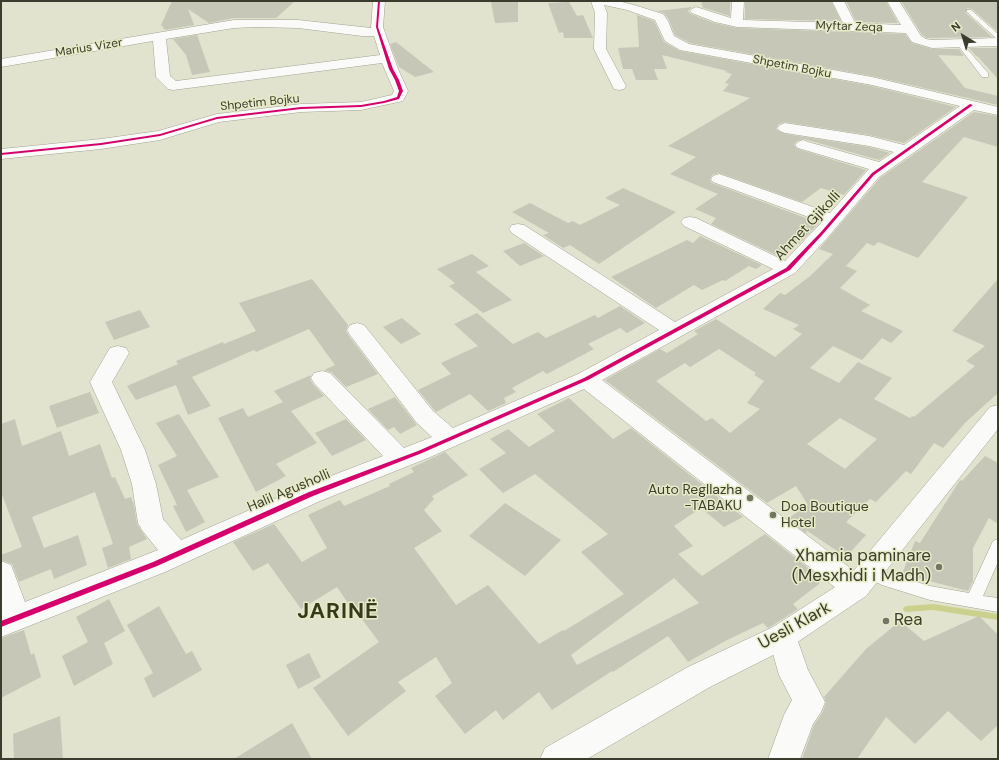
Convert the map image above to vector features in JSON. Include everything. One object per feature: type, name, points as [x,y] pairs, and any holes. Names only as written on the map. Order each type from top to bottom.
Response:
[{"type":"street","name":"Shpetim Bojku","points":[[1,154],[101,144],[160,135],[217,118],[301,108],[361,106],[398,98],[400,91],[397,80],[391,69],[377,27],[378,1]]},
{"type":"street","points":[[597,1],[601,12],[600,49],[604,60],[619,86]]},
{"type":"street","name":"Shpetim Bojku","points":[[601,1],[630,6],[659,18],[662,21],[669,38],[686,47],[872,81],[998,111]]},
{"type":"street","points":[[737,23],[738,1]]},
{"type":"street","points":[[838,1],[851,27]]},
{"type":"street","points":[[893,1],[916,39],[922,42],[932,44],[998,42]]},
{"type":"street","name":"Myftar Zeqa","points":[[696,11],[719,20],[737,23],[911,29]]},
{"type":"street","name":"Marius Vizer","points":[[1,62],[234,24],[256,22],[298,24],[362,32],[379,32]]},
{"type":"street","points":[[159,36],[163,77],[173,86],[387,58]]},
{"type":"street","name":"Ahmet Gjikolli","points":[[586,379],[788,269],[873,174],[971,105]]},
{"type":"street","points":[[785,128],[869,141],[907,150]]},
{"type":"street","points":[[803,145],[882,168]]},
{"type":"street","name":"Ahmet Gjikolli","points":[[720,179],[833,220]]},
{"type":"street","points":[[690,222],[788,269]]},
{"type":"street","points":[[518,229],[675,331]]},
{"type":"street","points":[[358,330],[425,417],[450,439]]},
{"type":"street","points":[[118,353],[101,382],[133,450],[144,484],[151,523],[177,554]]},
{"type":"street","points":[[322,378],[400,459]]},
{"type":"street","points":[[586,379],[862,580]]},
{"type":"street","name":"Halil Agusholli","points":[[9,621],[177,554],[311,494],[450,439],[586,379]]},
{"type":"street","name":"Uesli Klark","points":[[556,759],[699,676],[783,636],[862,580],[998,413]]},
{"type":"street","points":[[1,573],[9,621]]},
{"type":"street","points":[[783,636],[794,675],[810,702],[800,715],[784,759]]},
{"type":"lane","points":[[969,12],[998,38]]},
{"type":"lane","points":[[959,43],[985,76]]},
{"type":"lane","points":[[973,601],[998,545]]},
{"type":"lane","points":[[862,580],[887,580],[930,593],[998,605]]},
{"type":"building","points":[[172,1],[295,1],[276,18],[234,18],[209,23],[188,9],[194,25],[165,30],[161,25]]},
{"type":"building","points":[[701,1],[730,1],[730,16],[701,7],[703,7]]},
{"type":"building","points":[[745,1],[831,1],[841,21],[745,19]]},
{"type":"building","points":[[846,1],[886,1],[898,23],[856,22]]},
{"type":"building","points":[[901,1],[998,1],[998,32],[972,9],[967,8],[966,13],[992,37],[927,38],[922,35]]},
{"type":"building","points":[[491,2],[518,2],[518,22],[495,23]]},
{"type":"building","points":[[569,2],[577,16],[583,15],[593,38],[564,38],[563,32],[559,33],[548,3]]},
{"type":"building","points":[[692,7],[688,11],[691,14],[714,23],[737,28],[905,34],[912,43],[932,49],[959,49],[964,56],[938,55],[965,88],[998,96],[998,105],[872,76],[690,43],[675,35],[669,20],[664,13],[657,11]]},
{"type":"building","points":[[637,15],[654,21],[664,42],[680,51],[872,86],[956,107],[904,143],[869,135],[785,122],[779,124],[776,129],[785,134],[869,147],[890,153],[879,160],[804,139],[797,141],[794,145],[798,149],[866,170],[844,195],[821,188],[802,202],[719,173],[712,175],[710,180],[712,183],[819,223],[800,243],[778,256],[711,224],[716,218],[695,209],[718,194],[670,174],[696,157],[668,146],[750,98],[723,91],[729,84],[725,83],[732,74],[725,72],[727,71],[662,55],[667,69],[654,69],[658,80],[636,80],[632,69],[623,69],[618,48],[639,47]]},
{"type":"building","points":[[197,35],[210,72],[192,75],[186,55],[173,39]]},
{"type":"building","points":[[396,42],[434,72],[415,77],[399,67],[390,44]]},
{"type":"building","points":[[969,48],[998,48],[998,79],[978,57]]},
{"type":"building","points":[[974,112],[998,116],[998,147],[964,137],[922,182],[968,197],[918,258],[878,242],[874,246],[867,243],[846,266],[857,271],[840,288],[870,305],[861,311],[903,331],[891,343],[882,338],[862,360],[833,346],[810,368],[839,383],[858,362],[892,378],[874,399],[910,418],[912,416],[914,417],[975,366],[966,361],[985,346],[952,331],[998,279],[998,393],[966,422],[943,448],[934,443],[911,474],[906,471],[876,502],[870,499],[846,522],[866,535],[846,557],[806,530],[807,534],[787,519],[808,505],[796,486],[767,503],[605,380],[660,349],[667,353],[698,334],[694,331],[716,319],[775,357],[802,334],[793,329],[799,325],[763,309],[780,293],[785,295],[809,277],[833,254],[819,249],[880,178]],"holes":[[[719,349],[756,373],[754,375],[764,381],[747,403],[760,409],[730,433],[712,418],[706,421],[656,381],[685,363],[690,367]],[[840,418],[877,439],[845,469],[807,444]]]},
{"type":"building","points":[[623,188],[676,212],[599,264],[570,245],[563,248],[543,235],[549,233],[512,212],[530,203],[568,223],[573,221],[580,225],[620,205],[605,198]]},
{"type":"building","points":[[700,236],[762,265],[756,269],[749,266],[725,281],[723,280],[702,290],[694,285],[656,308],[611,277],[687,240],[693,243]]},
{"type":"building","points":[[524,243],[544,256],[520,266],[503,251]]},
{"type":"building","points":[[472,254],[489,266],[476,272],[512,300],[483,313],[449,286],[455,283],[437,269]]},
{"type":"building","points":[[312,279],[348,325],[346,331],[349,336],[378,374],[346,387],[331,372],[324,370],[335,365],[309,329],[256,352],[254,350],[192,377],[211,406],[188,415],[176,385],[136,400],[127,386],[178,364],[176,361],[223,342],[224,344],[256,331],[239,303]]},
{"type":"building","points":[[620,306],[645,323],[627,333],[620,328],[588,344],[594,349],[547,374],[543,371],[512,388],[516,392],[504,398],[506,403],[488,411],[470,394],[436,412],[418,390],[451,374],[441,363],[478,346],[454,324],[477,313],[513,344],[538,332],[546,338],[595,315],[598,318]]},
{"type":"building","points":[[140,310],[150,327],[114,340],[105,322]]},
{"type":"building","points":[[402,318],[421,334],[401,344],[383,327]]},
{"type":"building","points":[[311,375],[310,379],[313,384],[324,396],[291,411],[317,443],[276,464],[286,476],[256,492],[218,418],[243,408],[248,417],[283,402],[274,391]]},
{"type":"building","points":[[90,392],[99,413],[57,428],[49,406]]},
{"type":"building","points":[[395,397],[417,425],[400,434],[394,427],[388,430],[368,409]]},
{"type":"building","points":[[569,398],[613,439],[631,428],[743,517],[724,527],[701,508],[674,526],[693,546],[678,554],[702,576],[765,534],[821,578],[819,584],[793,604],[798,609],[770,627],[768,628],[763,623],[727,640],[688,662],[668,636],[552,710],[539,692],[503,720],[496,710],[465,734],[435,696],[452,683],[436,657],[398,682],[406,691],[348,736],[313,688],[379,642],[356,611],[354,612],[337,587],[301,609],[268,563],[253,571],[233,542],[274,524],[302,562],[327,548],[308,515],[340,500],[344,506],[390,486],[389,484],[414,472],[411,468],[445,452],[468,475],[432,496],[434,499],[424,510],[442,531],[414,548],[456,605],[488,585],[539,644],[563,630],[564,631],[624,594],[581,552],[608,534],[535,474],[503,493],[479,469],[506,453],[490,439],[508,429],[529,447],[555,431],[537,414]],"holes":[[[674,578],[699,603],[577,665],[571,655]]]},
{"type":"building","points":[[179,414],[219,477],[187,490],[205,522],[186,532],[173,506],[177,505],[158,465],[177,456],[156,423]]},
{"type":"building","points":[[15,419],[22,446],[61,431],[69,456],[100,444],[112,478],[115,477],[125,499],[131,497],[137,524],[147,539],[129,547],[131,559],[108,568],[102,548],[113,544],[95,492],[32,517],[44,548],[78,535],[87,565],[54,579],[51,569],[19,582],[12,564],[1,560],[1,555],[22,547],[1,492],[1,424]]},
{"type":"building","points":[[346,419],[366,440],[332,456],[315,433]]},
{"type":"building","points":[[985,456],[998,463],[998,524],[989,518],[973,548],[973,581],[968,591],[902,574],[915,541],[920,543],[960,480],[962,481]]},
{"type":"building","points":[[505,503],[561,540],[525,576],[469,536]]},
{"type":"building","points":[[109,599],[125,631],[104,643],[113,664],[74,686],[62,656],[88,642],[76,617]]},
{"type":"building","points":[[159,606],[186,654],[192,651],[202,670],[153,698],[144,678],[153,673],[127,625]]},
{"type":"building","points":[[979,616],[998,635],[998,725],[981,741],[948,711],[915,744],[886,717],[857,759],[802,759],[814,725],[822,713],[826,703],[824,697],[866,649],[900,621],[924,641]]},
{"type":"building","points":[[24,630],[31,655],[34,653],[41,677],[1,698],[1,638]]},
{"type":"building","points":[[309,653],[321,677],[298,689],[286,665]]},
{"type":"building","points":[[60,716],[63,759],[14,759],[13,734]]},
{"type":"building","points":[[292,723],[312,759],[234,759]]},
{"type":"waterway","points":[[907,609],[933,607],[998,617]]},
{"type":"cycle path","points":[[1,154],[101,144],[160,135],[217,118],[301,108],[361,106],[398,98],[401,91],[391,69],[377,27],[379,1]]},
{"type":"cycle path","points":[[1,624],[155,564],[311,494],[420,452],[586,379],[788,269],[822,233],[873,174],[971,105]]},
{"type":"place","name":"Auto Regllazha -TABAKU","points":[[750,498]]},
{"type":"place","name":"Doa Boutique Hotel","points":[[773,515]]},
{"type":"place","name":"Xhamia paminare (Mesxhidi i Madh)","points":[[939,567]]},
{"type":"place","name":"Rea","points":[[886,621]]},
{"type":"district","name":"JARINË","points":[[338,612]]}]
